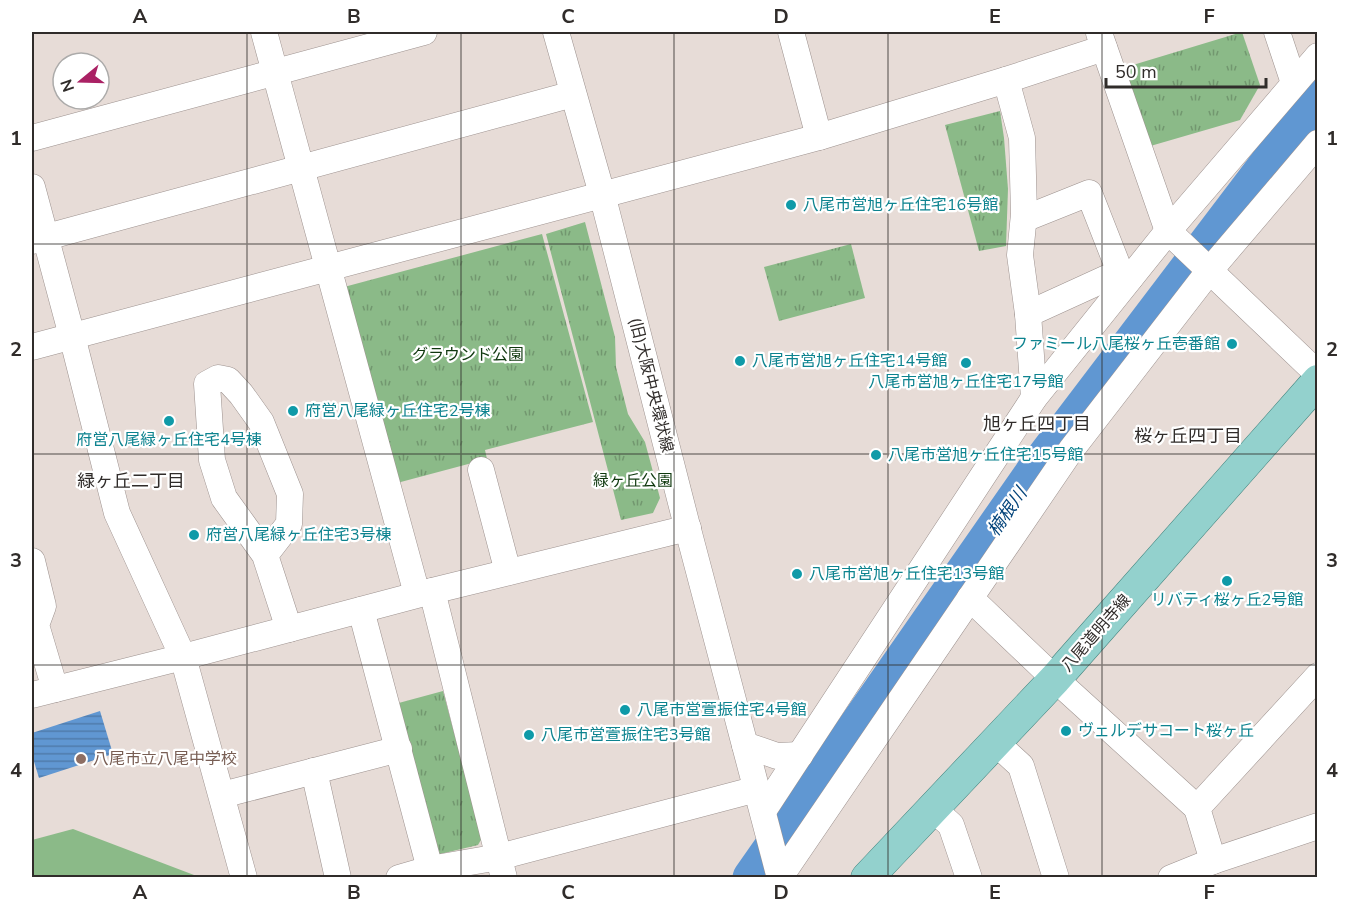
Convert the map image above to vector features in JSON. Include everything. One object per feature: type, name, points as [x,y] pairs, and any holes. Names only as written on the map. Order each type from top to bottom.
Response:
[{"type":"main road","name":"八尾道明寺線","points":[[867,878],[1055,679],[1317,381]]},
{"type":"street","points":[[264,32],[501,867]]},
{"type":"street","points":[[32,138],[424,32]]},
{"type":"street","name":"(旧)大阪中央環状線","points":[[556,32],[602,194],[780,877]]},
{"type":"street","points":[[791,32],[819,136]]},
{"type":"street","points":[[1277,32],[1294,83]]},
{"type":"street","points":[[32,347],[819,136],[1006,80],[1101,40],[1168,231],[1317,374]]},
{"type":"street","points":[[399,878],[430,869],[501,867],[760,800],[800,755],[1034,398],[1125,275],[1168,231],[1317,56]]},
{"type":"street","points":[[1006,80],[1022,138],[1024,219],[1020,255],[1028,314],[1034,398]]},
{"type":"street","points":[[39,239],[573,94]]},
{"type":"street","points":[[780,877],[1071,450],[1210,270],[1317,143]]},
{"type":"street","points":[[32,187],[39,239],[72,336],[117,513],[183,657],[244,878]]},
{"type":"street","points":[[1024,219],[1089,193],[1125,275]]},
{"type":"street","points":[[1028,314],[1125,275]]},
{"type":"street","points":[[265,555],[289,524],[290,494],[261,422],[228,380],[218,378],[207,384],[212,460],[224,498],[265,555],[289,628]]},
{"type":"street","points":[[481,470],[508,572]]},
{"type":"street","points":[[32,561],[43,606],[36,625],[43,692],[424,593],[688,528]]},
{"type":"street","points":[[969,598],[1197,808],[1213,861]]},
{"type":"street","points":[[361,610],[430,869]]},
{"type":"street","points":[[1197,808],[1317,676]]},
{"type":"street","points":[[995,742],[1021,766],[1056,878]]},
{"type":"street","points":[[746,745],[777,756],[800,755]]},
{"type":"street","points":[[222,795],[399,749]]},
{"type":"street","points":[[314,771],[338,878]]},
{"type":"street","points":[[932,808],[951,825],[969,878]]},
{"type":"street","points":[[1171,878],[1213,861],[1317,826]]},
{"type":"green space","points":[[1242,32],[1260,85],[1240,120],[1147,147],[1123,68]]},
{"type":"green space","points":[[1000,111],[1008,189],[1006,246],[979,251],[945,125]]},
{"type":"green space","name":"緑ヶ丘公園","points":[[585,222],[615,337],[616,367],[628,414],[645,442],[660,498],[653,513],[621,520],[546,234]]},
{"type":"green space","name":"グラウンド公園","points":[[542,234],[593,422],[485,450],[487,459],[397,483],[344,287]]},
{"type":"green space","points":[[851,244],[865,298],[779,321],[764,267]]},
{"type":"green space","points":[[443,691],[482,838],[478,845],[436,855],[395,704]]},
{"type":"green space","points":[[73,829],[195,877],[32,877],[32,840]]},
{"type":"water","points":[[100,711],[113,754],[39,778],[32,755],[32,733]]},
{"type":"waterway","name":"楠根川","points":[[752,878],[1037,469],[1318,99]]},
{"type":"place","name":"八尾市営旭ヶ丘住宅16号館","points":[[791,205]]},
{"type":"place","name":"ファミール八尾桜ヶ丘壱番館","points":[[1232,344]]},
{"type":"place","name":"八尾市営旭ヶ丘住宅14号館","points":[[740,361]]},
{"type":"place","name":"八尾市営旭ヶ丘住宅17号館","points":[[966,363]]},
{"type":"place","name":"府営八尾緑ヶ丘住宅2号棟","points":[[293,411]]},
{"type":"place","name":"府営八尾緑ヶ丘住宅4号棟","points":[[169,421]]},
{"type":"place","name":"八尾市営旭ヶ丘住宅15号館","points":[[876,455]]},
{"type":"place","name":"府営八尾緑ヶ丘住宅3号棟","points":[[194,535]]},
{"type":"place","name":"八尾市営旭ヶ丘住宅13号館","points":[[797,574]]},
{"type":"place","name":"リバティ桜ヶ丘2号館","points":[[1227,581]]},
{"type":"place","name":"八尾市営萱振住宅4号館","points":[[625,710]]},
{"type":"place","name":"ヴェルデサコート桜ヶ丘","points":[[1066,731]]},
{"type":"place","name":"八尾市営萱振住宅3号館","points":[[529,735]]},
{"type":"place","name":"八尾市立八尾中学校","points":[[81,759]]},
{"type":"district","name":"旭ヶ丘四丁目","points":[[1037,424]]},
{"type":"district","name":"桜ヶ丘四丁目","points":[[1188,436]]},
{"type":"district","name":"緑ヶ丘二丁目","points":[[131,481]]}]
